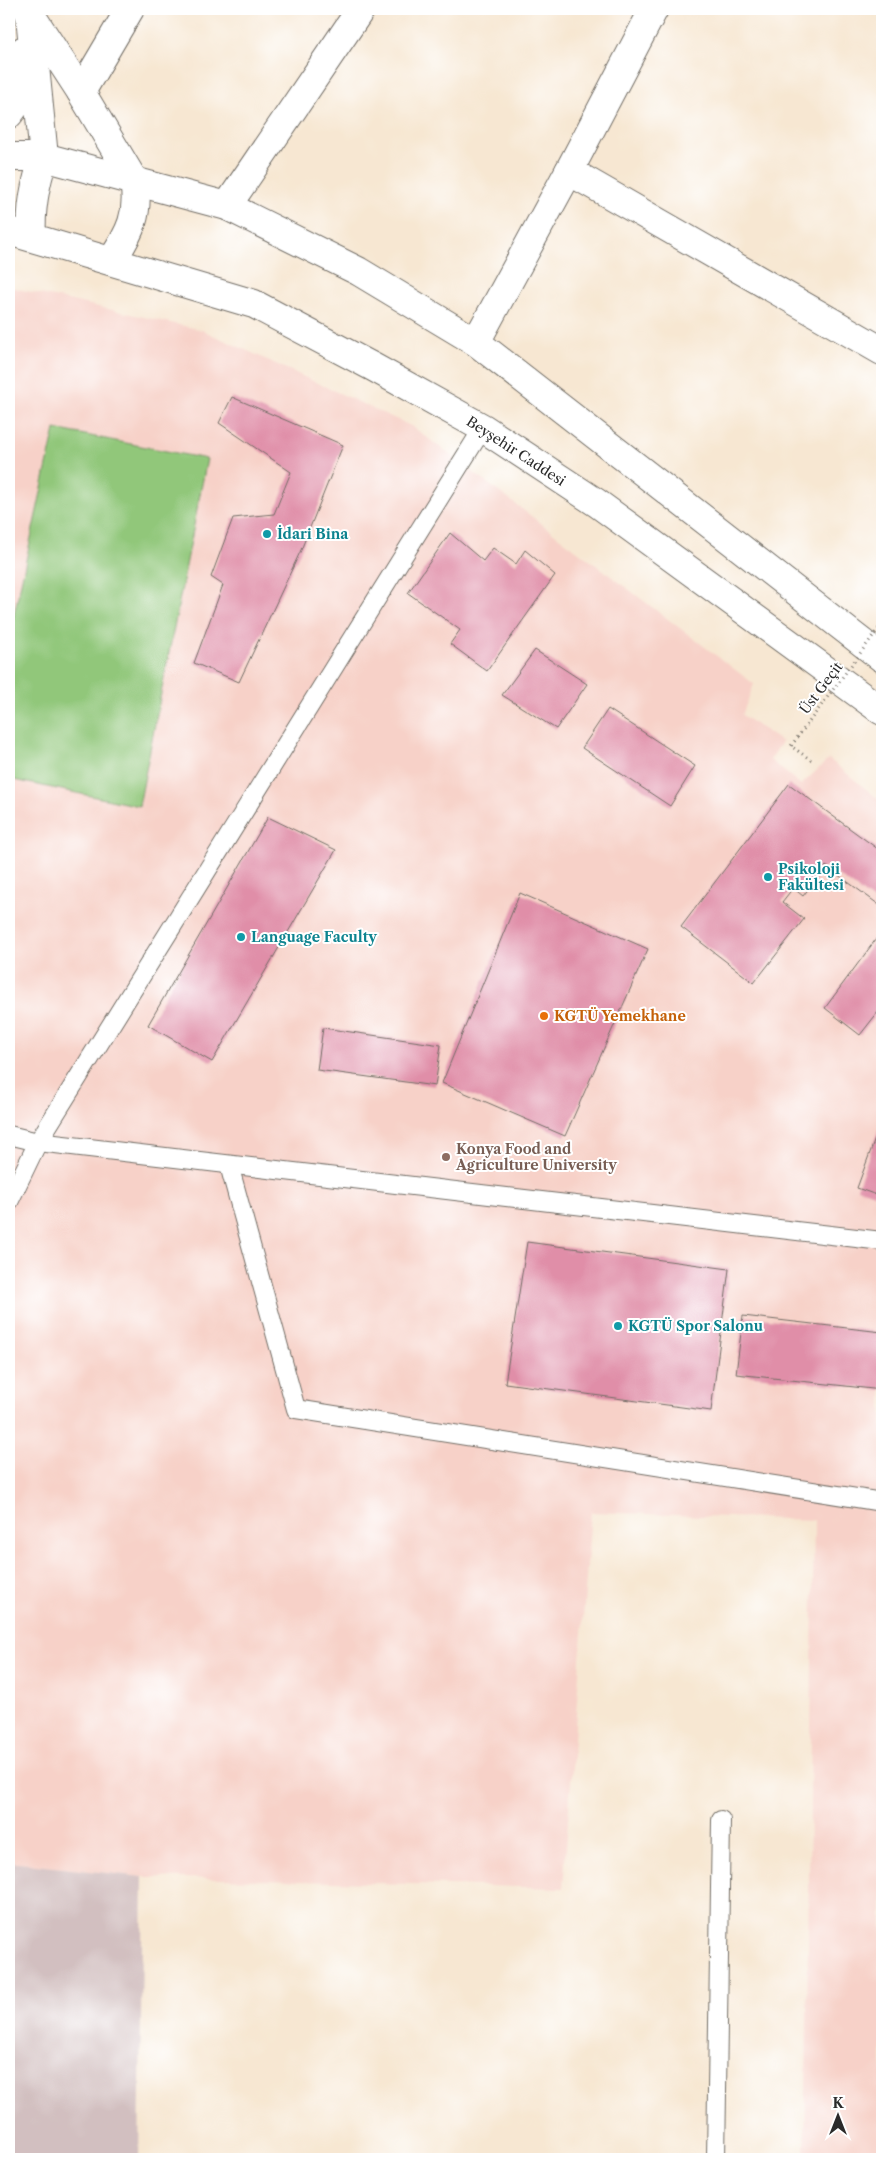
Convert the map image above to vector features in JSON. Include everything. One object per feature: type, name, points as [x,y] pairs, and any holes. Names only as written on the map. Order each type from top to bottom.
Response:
[{"type":"main road","points":[[82,92],[130,9]]},
{"type":"main road","points":[[227,206],[361,9]]},
{"type":"main road","points":[[476,342],[654,9]]},
{"type":"main road","points":[[28,10],[82,92],[134,180],[136,212],[131,228],[112,260]]},
{"type":"main road","points":[[9,114],[15,106],[28,10]]},
{"type":"main road","points":[[20,234],[30,217],[44,157],[28,10]]},
{"type":"main road","points":[[9,157],[44,157],[227,206],[358,271],[476,342],[882,658]]},
{"type":"main road","points":[[569,171],[882,351]]},
{"type":"main road","name":"Beyşehir Caddesi","points":[[20,234],[254,304],[373,366],[482,428],[597,503],[882,711]]},
{"type":"lane","points":[[9,1202],[38,1142],[482,428]]},
{"type":"lane","points":[[9,1135],[38,1142],[882,1241]]},
{"type":"lane","points":[[229,1165],[296,1409],[882,1502]]},
{"type":"lane","points":[[716,2159],[721,1820]]},
{"type":"path","name":"Üst Geçit","points":[[811,760],[792,746],[882,624]]},
{"type":"shaded area","name":"Konya Food and Agriculture University","points":[[9,287],[202,330],[413,427],[754,684],[742,715],[782,742],[770,760],[801,785],[829,759],[882,802],[882,2159],[805,2159],[814,1520],[591,1512],[563,1888],[144,1877],[9,1862]]},
{"type":"shaded area","points":[[9,1862],[143,1877],[139,2159],[9,2159]]},
{"type":"green space","points":[[55,429],[207,459],[139,806],[9,779],[9,637]]},
{"type":"building","name":"İdari Bina","points":[[232,397],[343,445],[301,550],[239,682],[194,663],[223,585],[211,577],[233,518],[274,514],[291,472],[219,423]]},
{"type":"building","points":[[450,533],[483,561],[493,548],[516,564],[525,550],[555,575],[487,671],[450,644],[460,630],[408,593]]},
{"type":"building","points":[[535,650],[587,684],[556,729],[502,695]]},
{"type":"building","points":[[608,709],[695,766],[670,806],[582,748]]},
{"type":"building","name":"Psikoloji Fakültesi","points":[[789,784],[882,852],[882,907],[826,866],[803,896],[793,888],[782,902],[804,919],[754,983],[681,927]]},
{"type":"building","name":"Language Faculty","points":[[268,817],[336,850],[212,1062],[148,1025]]},
{"type":"building","name":"KGTÜ Yemekhane","points":[[520,893],[648,949],[565,1136],[442,1083]]},
{"type":"building","points":[[882,931],[882,1007],[860,1035],[825,1008]]},
{"type":"building","points":[[323,1028],[441,1045],[435,1086],[317,1070]]},
{"type":"building","points":[[882,1120],[882,1197],[857,1188]]},
{"type":"building","name":"KGTÜ Spor Salonu","points":[[527,1242],[729,1269],[711,1411],[505,1383]]},
{"type":"building","points":[[743,1316],[882,1332],[882,1390],[736,1374]]},
{"type":"place","name":"İdari Bina","points":[[267,534]]},
{"type":"place","name":"Psikoloji Fakültesi","points":[[768,877]]},
{"type":"place","name":"Language Faculty","points":[[241,937]]},
{"type":"place","name":"KGTÜ Yemekhane","points":[[544,1016]]},
{"type":"place","name":"Konya Food and Agriculture University","points":[[446,1157]]},
{"type":"place","name":"KGTÜ Spor Salonu","points":[[618,1326]]}]
